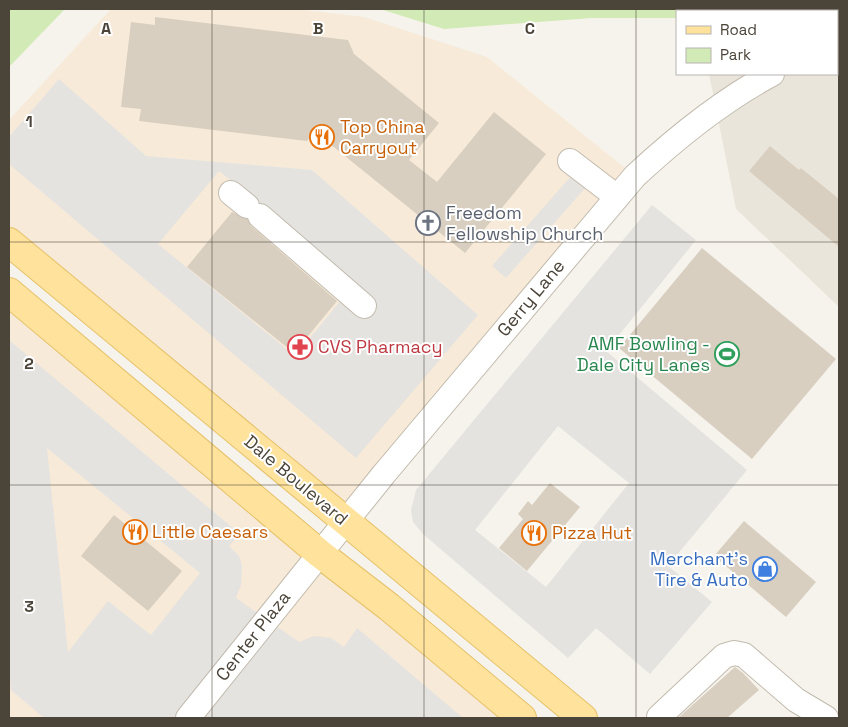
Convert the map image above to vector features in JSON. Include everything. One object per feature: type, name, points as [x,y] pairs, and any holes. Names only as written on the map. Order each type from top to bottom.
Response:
[{"type":"main road","name":"Dale Boulevard","points":[[9,242],[582,718]]},
{"type":"main road","points":[[9,292],[319,553],[389,607],[522,718]]},
{"type":"street","name":"Gerry Lane","points":[[319,553],[635,176],[680,135],[714,109],[770,75]]},
{"type":"street","points":[[570,161],[618,197]]},
{"type":"street","points":[[246,205],[364,306]]},
{"type":"street","name":"Center Plaza","points":[[188,718],[319,553]]},
{"type":"street","points":[[659,716],[719,660],[734,653],[744,656],[796,700],[826,718]]},
{"type":"shaded area","points":[[111,9],[296,9],[364,17],[487,57],[635,176],[345,521],[9,242],[9,120]]},
{"type":"shaded area","points":[[839,9],[839,307],[736,209],[709,75],[838,75],[838,10],[703,10]]},
{"type":"shaded area","points":[[59,79],[146,156],[312,170],[478,315],[356,458],[9,164],[9,137]],"holes":[[[219,171],[355,283],[295,356],[158,244]]]},
{"type":"shaded area","points":[[572,175],[586,187],[506,278],[492,266]]},
{"type":"shaded area","points":[[652,205],[696,240],[606,351],[747,470],[668,566],[712,602],[650,674],[596,628],[568,658],[423,534],[413,522],[411,510],[416,490]],"holes":[[[558,426],[629,483],[546,587],[475,530]]]},
{"type":"shaded area","points":[[9,293],[517,718],[9,718]]},
{"type":"shaded area","points":[[9,340],[240,534],[229,546],[239,556],[242,566],[241,585],[236,598],[299,642],[314,636],[331,638],[344,647],[357,628],[463,718],[44,718],[11,690],[9,670]],"holes":[[[47,448],[200,573],[151,635],[108,601],[68,652]]]},
{"type":"green space","points":[[9,9],[65,9],[9,67]]},
{"type":"green space","points":[[380,9],[704,9],[676,10],[676,18],[592,18],[444,29]]},
{"type":"building","points":[[155,17],[348,40],[354,54],[439,123],[409,160],[437,182],[494,112],[546,154],[465,253],[314,131],[307,141],[139,121],[141,109],[121,107],[131,22],[155,25]]},
{"type":"building","points":[[770,146],[839,199],[839,247],[749,171]]},
{"type":"building","points":[[232,212],[247,219],[251,226],[337,301],[294,353],[187,267]]},
{"type":"building","name":"AMF Bowling - Dale City Lanes","points":[[702,248],[836,359],[752,459],[619,348]]},
{"type":"building","name":"Pizza Hut","points":[[550,483],[580,507],[527,571],[499,548],[523,519],[518,514],[528,501],[532,505]]},
{"type":"building","points":[[114,515],[182,571],[148,611],[81,556]]},
{"type":"building","name":"Merchant's Tire & Auto","points":[[744,521],[816,582],[786,617],[714,556]]},
{"type":"building","points":[[735,667],[759,690],[727,718],[678,718]]},
{"type":"place","name":"Top China Carryout","points":[[322,137]]},
{"type":"place","name":"Freedom Fellowship Church","points":[[428,223]]},
{"type":"place","name":"CVS Pharmacy","points":[[300,347]]},
{"type":"place","name":"AMF Bowling - Dale City Lanes","points":[[727,354]]},
{"type":"place","name":"Little Caesars","points":[[135,532]]},
{"type":"place","name":"Pizza Hut","points":[[534,533]]},
{"type":"place","name":"Merchant's Tire & Auto","points":[[765,569]]}]
